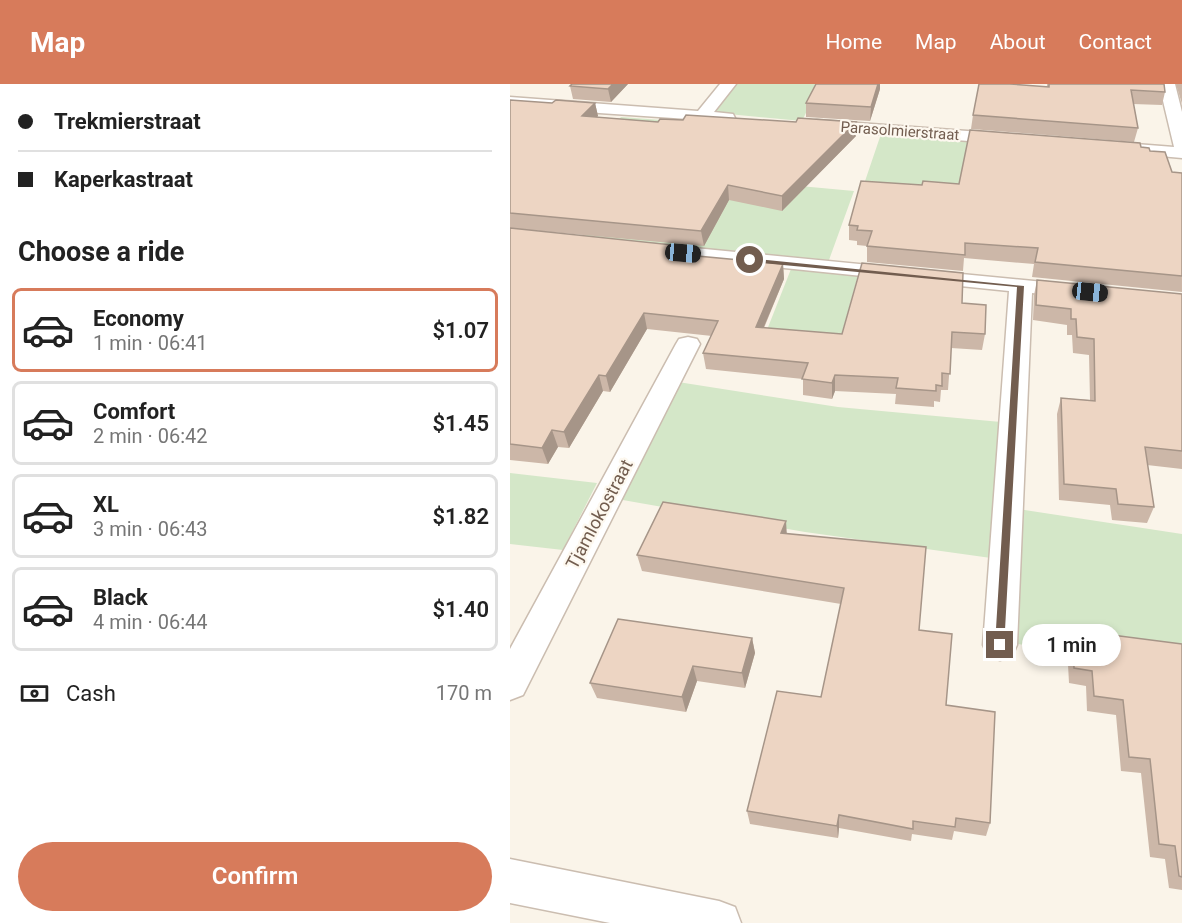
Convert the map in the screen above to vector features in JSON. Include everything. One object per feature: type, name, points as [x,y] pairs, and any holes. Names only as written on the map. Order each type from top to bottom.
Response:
[{"type":"street","points":[[702,117],[728,84]]},
{"type":"street","points":[[1167,84],[1182,146]]},
{"type":"street","points":[[534,104],[550,91]]},
{"type":"street","points":[[510,102],[748,120]]},
{"type":"street","name":"Parasolmierstraat","points":[[795,123],[1030,141]]},
{"type":"street","points":[[1088,146],[1182,153]]},
{"type":"street","points":[[637,249],[1101,294]]},
{"type":"street","points":[[1000,645],[1021,286]]},
{"type":"street","name":"Tjamlokostraat","points":[[510,684],[688,344]]},
{"type":"street","points":[[510,881],[719,923]]},
{"type":"green space","points":[[733,84],[848,84],[817,90],[802,121],[718,113],[715,110]]},
{"type":"green space","points":[[621,117],[714,124],[681,175],[854,191],[829,260],[581,238],[629,176],[572,170]]},
{"type":"green space","points":[[881,134],[985,141],[977,199],[862,190]]},
{"type":"green space","points":[[791,269],[858,275],[838,347],[763,340]]},
{"type":"green space","points":[[678,382],[838,407],[1001,422],[991,558],[805,532],[617,499]]},
{"type":"green space","points":[[510,473],[597,483],[563,550],[510,544]]},
{"type":"green space","points":[[1018,509],[1182,534],[1182,668],[1011,643]]},
{"type":"building","points":[[572,84],[613,84],[608,89],[570,86]]},
{"type":"building","points":[[816,84],[878,84],[871,107],[806,103]]},
{"type":"building","points":[[979,84],[1049,87],[1049,84],[1164,84],[1165,92],[1131,90],[1138,128],[973,115]]},
{"type":"building","points":[[510,100],[595,103],[582,116],[658,122],[660,119],[683,120],[686,115],[796,122],[798,118],[856,122],[782,196],[728,185],[701,231],[510,213]]},
{"type":"building","points":[[970,130],[1140,143],[1141,147],[1149,148],[1150,151],[1165,152],[1172,172],[1182,173],[1182,276],[1035,262],[1038,248],[965,243],[965,255],[867,246],[872,231],[857,230],[858,226],[849,225],[861,181],[922,185],[923,181],[959,184]]},
{"type":"building","points":[[510,228],[692,247],[687,255],[783,264],[756,327],[842,334],[862,263],[963,273],[962,303],[986,305],[985,334],[952,332],[950,374],[942,373],[942,386],[936,385],[936,391],[896,388],[898,378],[835,375],[832,383],[802,379],[808,363],[703,353],[718,321],[644,313],[606,376],[599,375],[564,432],[552,430],[542,448],[510,444]]},
{"type":"building","points":[[1037,280],[1182,294],[1182,451],[1145,447],[1154,507],[1118,504],[1116,489],[1064,484],[1061,398],[1095,401],[1094,339],[1077,337],[1076,319],[1071,319],[1071,309],[1036,305]]},
{"type":"building","points":[[663,502],[786,521],[781,533],[926,547],[919,630],[952,634],[946,705],[995,712],[990,823],[956,818],[955,827],[913,821],[913,829],[839,815],[837,826],[747,811],[777,691],[821,697],[844,588],[637,555]]},
{"type":"building","points":[[618,619],[752,638],[742,673],[693,666],[682,697],[590,683]]},
{"type":"building","points":[[1073,630],[1182,644],[1182,877],[1179,876],[1175,846],[1159,844],[1150,759],[1129,757],[1123,700],[1094,696],[1092,671],[1074,668]]},
{"type":"route","points":[[750,260],[1021,286],[1000,645]]}]
